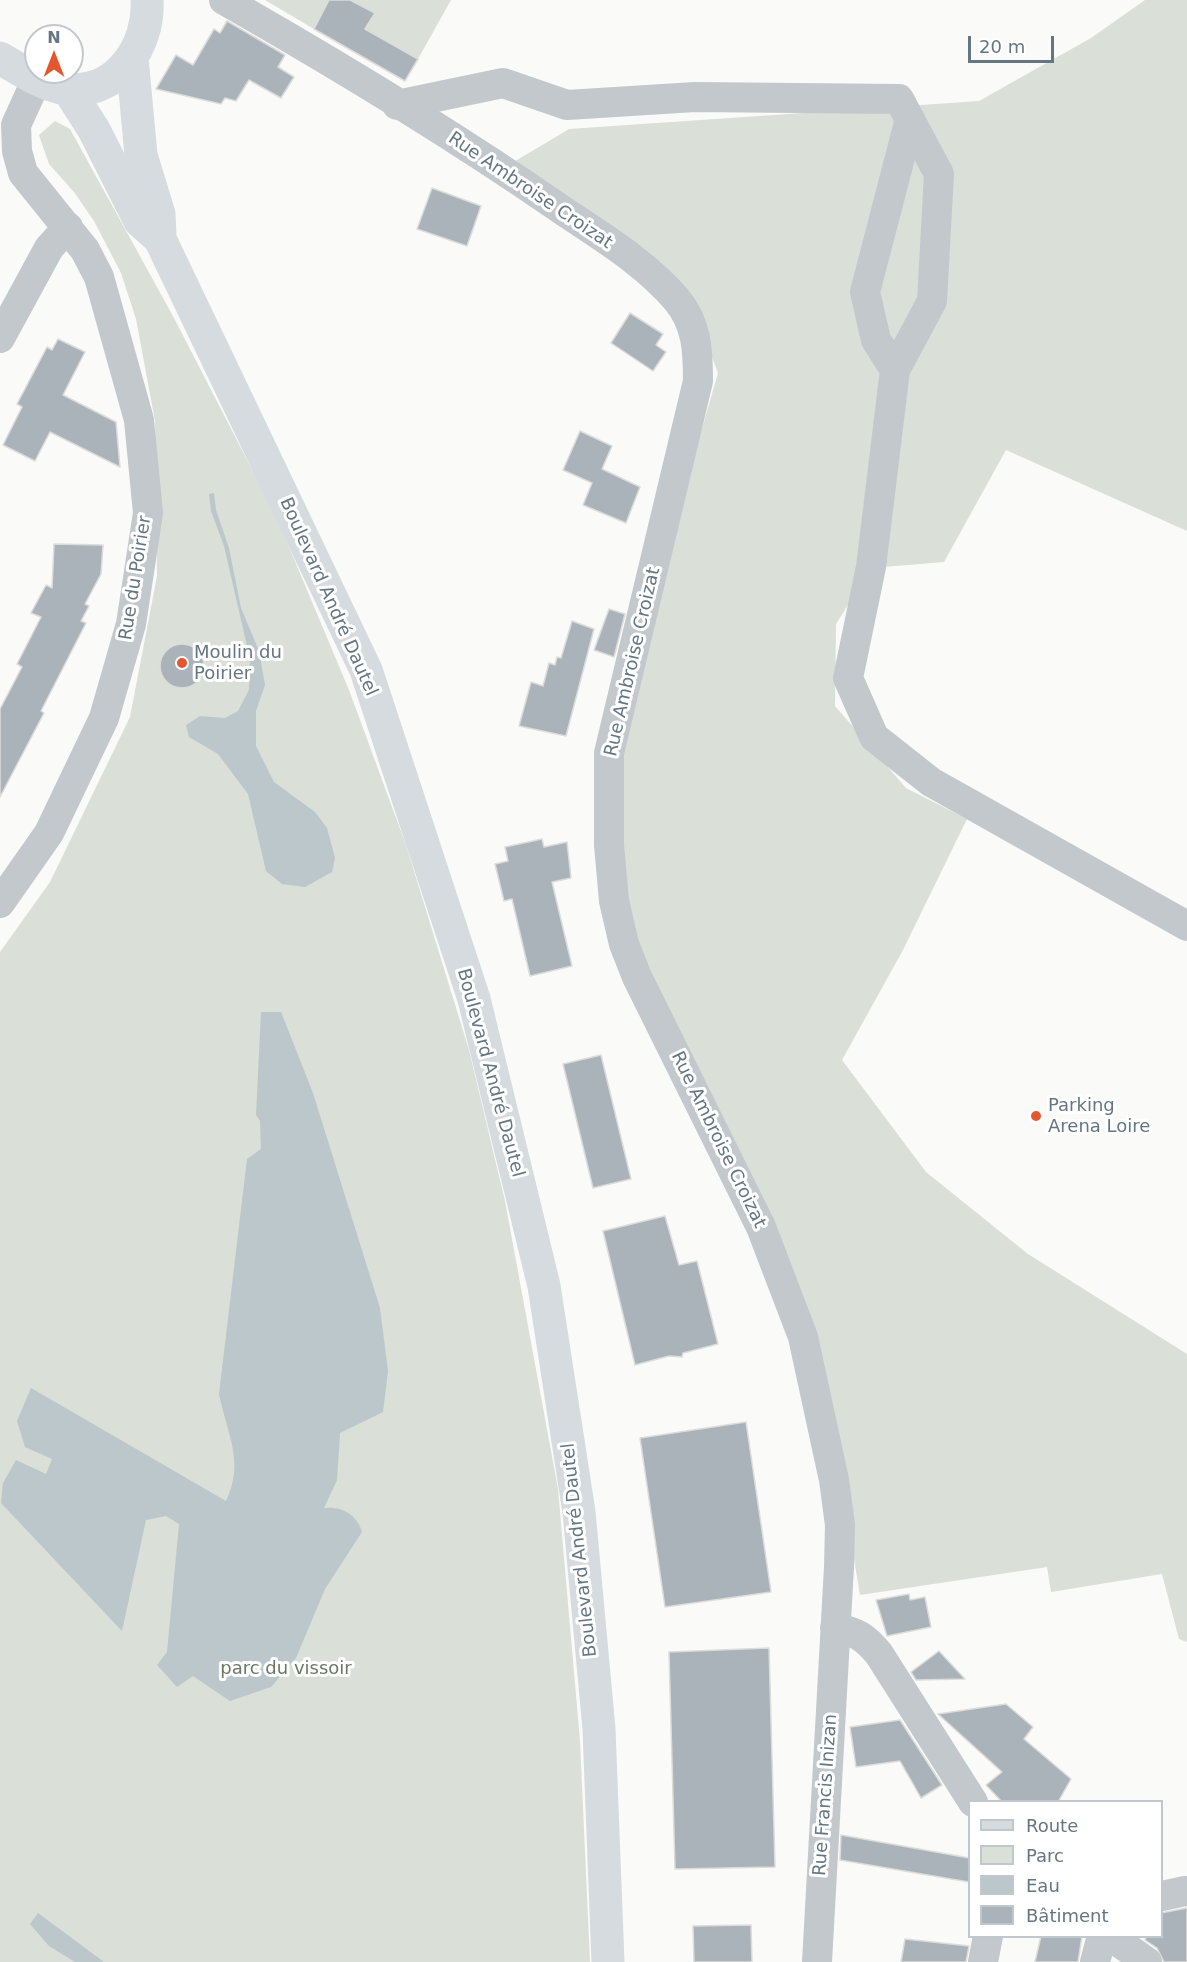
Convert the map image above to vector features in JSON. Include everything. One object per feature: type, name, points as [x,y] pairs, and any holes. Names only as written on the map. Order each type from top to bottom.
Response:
[{"type":"main road","points":[[52,84],[68,89],[92,87],[106,82],[121,71],[132,58],[146,30],[147,0]]},
{"type":"main road","points":[[0,58],[24,72]]},
{"type":"main road","name":"Boulevard André Dautel","points":[[132,58],[141,154],[159,214],[160,239]]},
{"type":"main road","name":"Boulevard André Dautel","points":[[68,89],[94,130],[140,221],[160,239],[366,670],[474,999],[544,1286],[579,1512],[598,1729],[608,1962]]},
{"type":"street","name":"Rue Ambroise Croizat","points":[[224,0],[502,169],[631,258],[678,301],[692,326],[698,346],[698,381],[609,753],[609,845],[614,901],[624,944],[637,977],[761,1227],[803,1337],[820,1412],[840,1525],[835,1628]]},
{"type":"street","points":[[397,105],[503,83],[567,105],[695,98],[899,99],[939,174],[932,301],[895,370],[872,567],[848,678],[874,737],[931,782],[1187,926]]},
{"type":"street","name":"Rue du Poirier","points":[[0,903],[50,833],[104,718],[131,624],[147,513],[139,420],[99,277],[85,250],[23,173],[16,125],[35,84]]},
{"type":"street","points":[[895,370],[876,340],[865,292],[910,119]]},
{"type":"street","points":[[0,338],[49,248],[68,227]]},
{"type":"street","points":[[835,1628],[856,1632],[879,1654],[972,1800]]},
{"type":"street","name":"Rue Francis Inizan","points":[[817,1962],[835,1628]]},
{"type":"street","points":[[983,1962],[988,1938]]},
{"type":"street","points":[[1095,1962],[1104,1938]]},
{"type":"street","points":[[1113,1938],[1147,1962]]},
{"type":"green space","points":[[265,0],[329,0],[314,29]]},
{"type":"green space","points":[[350,0],[451,0],[418,59],[353,51],[375,13]]},
{"type":"green space","points":[[1145,0],[1187,0],[1187,531],[1006,450],[944,562],[871,568],[836,624],[835,706],[906,788],[967,819],[903,950],[842,1060],[926,1172],[1028,1254],[1187,1354],[1187,1642],[1179,1639],[1162,1574],[1051,1592],[1047,1567],[860,1595],[825,1384],[621,919],[619,717],[718,373],[692,304],[502,169],[569,129],[979,101],[1091,38]]},
{"type":"green space","name":"parc du vissoir","points":[[55,121],[70,129],[174,318],[276,516],[349,690],[406,845],[469,1050],[505,1201],[558,1489],[580,1741],[590,1962],[0,1962],[0,952],[50,882],[130,717],[157,576],[155,421],[136,319],[121,273],[94,221],[74,192],[49,164],[39,135]]},
{"type":"water","points":[[214,493],[216,510],[229,548],[241,608],[259,651],[265,685],[256,711],[256,746],[274,782],[315,812],[327,828],[335,858],[332,872],[305,887],[282,884],[266,871],[248,794],[218,754],[189,737],[186,725],[200,716],[225,718],[238,711],[249,690],[250,659],[224,546],[211,511],[209,494]]},
{"type":"water","points":[[261,1012],[281,1012],[313,1093],[380,1308],[388,1371],[383,1412],[340,1433],[337,1480],[324,1508],[336,1508],[348,1512],[356,1520],[362,1532],[325,1589],[296,1658],[271,1687],[230,1701],[193,1676],[177,1687],[157,1665],[167,1652],[179,1524],[166,1516],[146,1520],[122,1631],[1,1503],[3,1483],[16,1460],[46,1474],[52,1459],[25,1447],[17,1421],[31,1388],[226,1501],[234,1473],[234,1461],[233,1448],[219,1394],[247,1159],[261,1149],[260,1121],[256,1115]]},
{"type":"water","points":[[38,1913],[104,1962],[75,1962],[49,1946],[30,1924]]},
{"type":"building","points":[[329,0],[350,0],[375,13],[365,29],[418,59],[405,81],[314,29]]},
{"type":"building","points":[[227,21],[285,55],[278,67],[294,77],[281,98],[249,80],[236,101],[225,98],[221,104],[156,89],[176,55],[193,65],[214,29],[220,33]]},
{"type":"building","points":[[432,188],[481,206],[467,246],[417,229]]},
{"type":"building","points":[[630,313],[663,334],[656,345],[666,352],[653,371],[611,343]]},
{"type":"building","points":[[58,339],[85,352],[63,395],[116,422],[120,467],[50,432],[35,461],[3,445],[22,407],[17,404],[47,347],[52,350]]},
{"type":"building","points":[[580,431],[612,446],[602,469],[640,487],[626,523],[583,505],[592,483],[563,470]]},
{"type":"building","points":[[54,544],[103,545],[101,574],[85,604],[89,606],[81,621],[86,623],[41,711],[44,713],[0,797],[0,709],[22,667],[17,664],[41,617],[31,613],[46,585],[52,588]]},
{"type":"building","points":[[609,609],[625,614],[614,657],[594,650]]},
{"type":"building","points":[[572,621],[594,629],[566,736],[519,726],[531,682],[543,686],[549,663],[555,665],[557,657],[561,658]]},
{"type":"building","name":"Moulin du Poirier","points":[[182,644],[191,645],[198,650],[203,657],[203,675],[198,682],[191,687],[182,688],[173,687],[166,682],[161,675],[160,666],[161,657],[166,650],[173,645]]},
{"type":"building","points":[[542,839],[544,847],[567,842],[571,878],[552,882],[572,966],[530,976],[512,899],[504,901],[495,864],[508,861],[505,847]]},
{"type":"building","points":[[601,1055],[631,1179],[593,1188],[563,1064]]},
{"type":"building","points":[[665,1216],[679,1265],[697,1261],[718,1344],[683,1353],[682,1357],[669,1356],[635,1365],[603,1231]]},
{"type":"building","points":[[746,1422],[771,1592],[665,1607],[640,1438]]},
{"type":"building","points":[[909,1594],[910,1600],[925,1597],[931,1627],[887,1636],[876,1600]]},
{"type":"building","points":[[769,1648],[775,1867],[675,1869],[669,1652]]},
{"type":"building","points":[[939,1651],[965,1679],[916,1680],[911,1672]]},
{"type":"building","points":[[1006,1704],[1033,1727],[1024,1739],[1071,1779],[1059,1800],[1000,1800],[986,1785],[1002,1772],[938,1714]]},
{"type":"building","points":[[900,1720],[942,1785],[921,1798],[900,1761],[856,1767],[850,1727]]},
{"type":"building","points":[[841,1835],[968,1858],[968,1882],[840,1860]]},
{"type":"building","points":[[1187,1908],[1187,1962],[1164,1962],[1157,1948],[1145,1940],[1146,1938],[1163,1938],[1163,1913]]},
{"type":"building","points":[[751,1925],[752,1962],[694,1962],[693,1926]]},
{"type":"building","points":[[1041,1938],[1082,1938],[1078,1962],[1035,1962]]},
{"type":"building","points":[[905,1939],[969,1946],[966,1962],[901,1962]]},
{"type":"place","name":"Moulin du Poirier","points":[[182,663]]},
{"type":"place","name":"Parking Arena Loire","points":[[1036,1116]]}]
